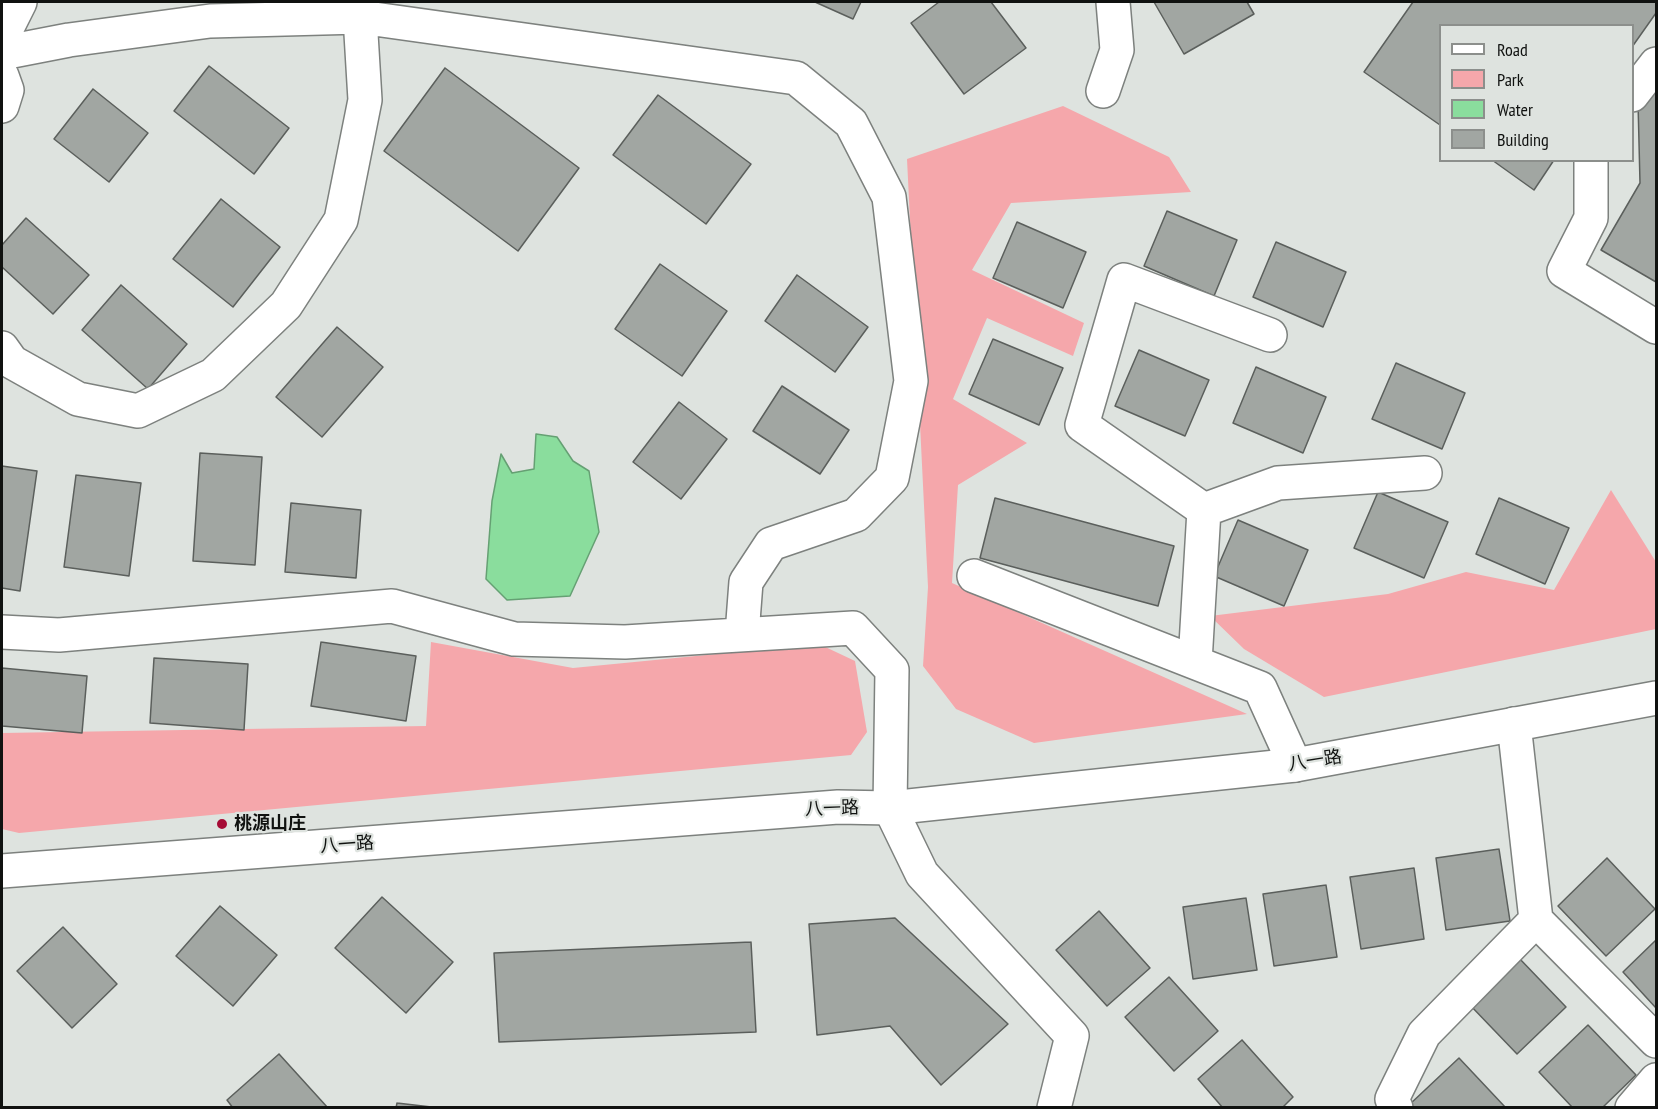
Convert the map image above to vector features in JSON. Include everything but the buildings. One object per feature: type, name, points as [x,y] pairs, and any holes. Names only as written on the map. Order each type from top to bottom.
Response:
[{"type":"main road","points":[[2,38],[20,2]]},
{"type":"main road","points":[[1103,91],[1117,50],[1113,2]]},
{"type":"main road","points":[[2,348],[12,362],[78,399],[138,411],[213,375],[286,305],[341,220],[365,100],[360,16]]},
{"type":"main road","points":[[2,53],[69,40],[210,21],[360,16],[796,78],[850,123],[890,197],[911,381],[892,478],[856,515],[771,544],[746,582],[742,634]]},
{"type":"main road","points":[[1634,92],[1656,64]]},
{"type":"main road","points":[[2,76],[7,90],[2,106]]},
{"type":"main road","points":[[1591,162],[1591,218],[1564,271],[1656,327]]},
{"type":"main road","points":[[1204,510],[1082,425],[1124,280],[1270,335]]},
{"type":"main road","points":[[1204,510],[1278,483],[1425,473]]},
{"type":"main road","points":[[1195,662],[1204,510]]},
{"type":"main road","points":[[974,576],[1260,688],[1295,765]]},
{"type":"main road","points":[[2,632],[60,635],[392,606],[514,639],[625,642],[853,628],[892,670],[890,808],[922,874],[1072,1036],[1054,1107]]},
{"type":"main road","name":"八一路","points":[[2,871],[838,807],[890,808],[1295,765],[1656,698]]},
{"type":"main road","points":[[1514,724],[1536,920],[1656,1041]]},
{"type":"main road","points":[[1396,1107],[1392,1099],[1424,1034],[1536,920]]},
{"type":"main road","points":[[1632,1107],[1656,1080]]},
{"type":"green space","points":[[1063,106],[1169,157],[1191,192],[1011,203],[972,270],[1084,323],[1073,356],[987,318],[953,399],[1027,443],[958,485],[952,583],[1247,714],[1034,743],[956,709],[923,666],[928,587],[907,159]]},
{"type":"green space","points":[[1611,490],[1656,562],[1656,629],[1324,697],[1244,649],[1210,616],[1388,594],[1466,572],[1554,590]]},
{"type":"green space","points":[[431,642],[573,668],[819,644],[855,661],[867,732],[851,755],[19,833],[2,829],[2,733],[426,726]]},
{"type":"water","points":[[536,434],[557,437],[573,461],[589,471],[599,532],[570,596],[507,600],[486,579],[492,501],[501,454],[512,473],[534,469]]},
{"type":"place","name":"桃源山庄","points":[[222,824]]}]
